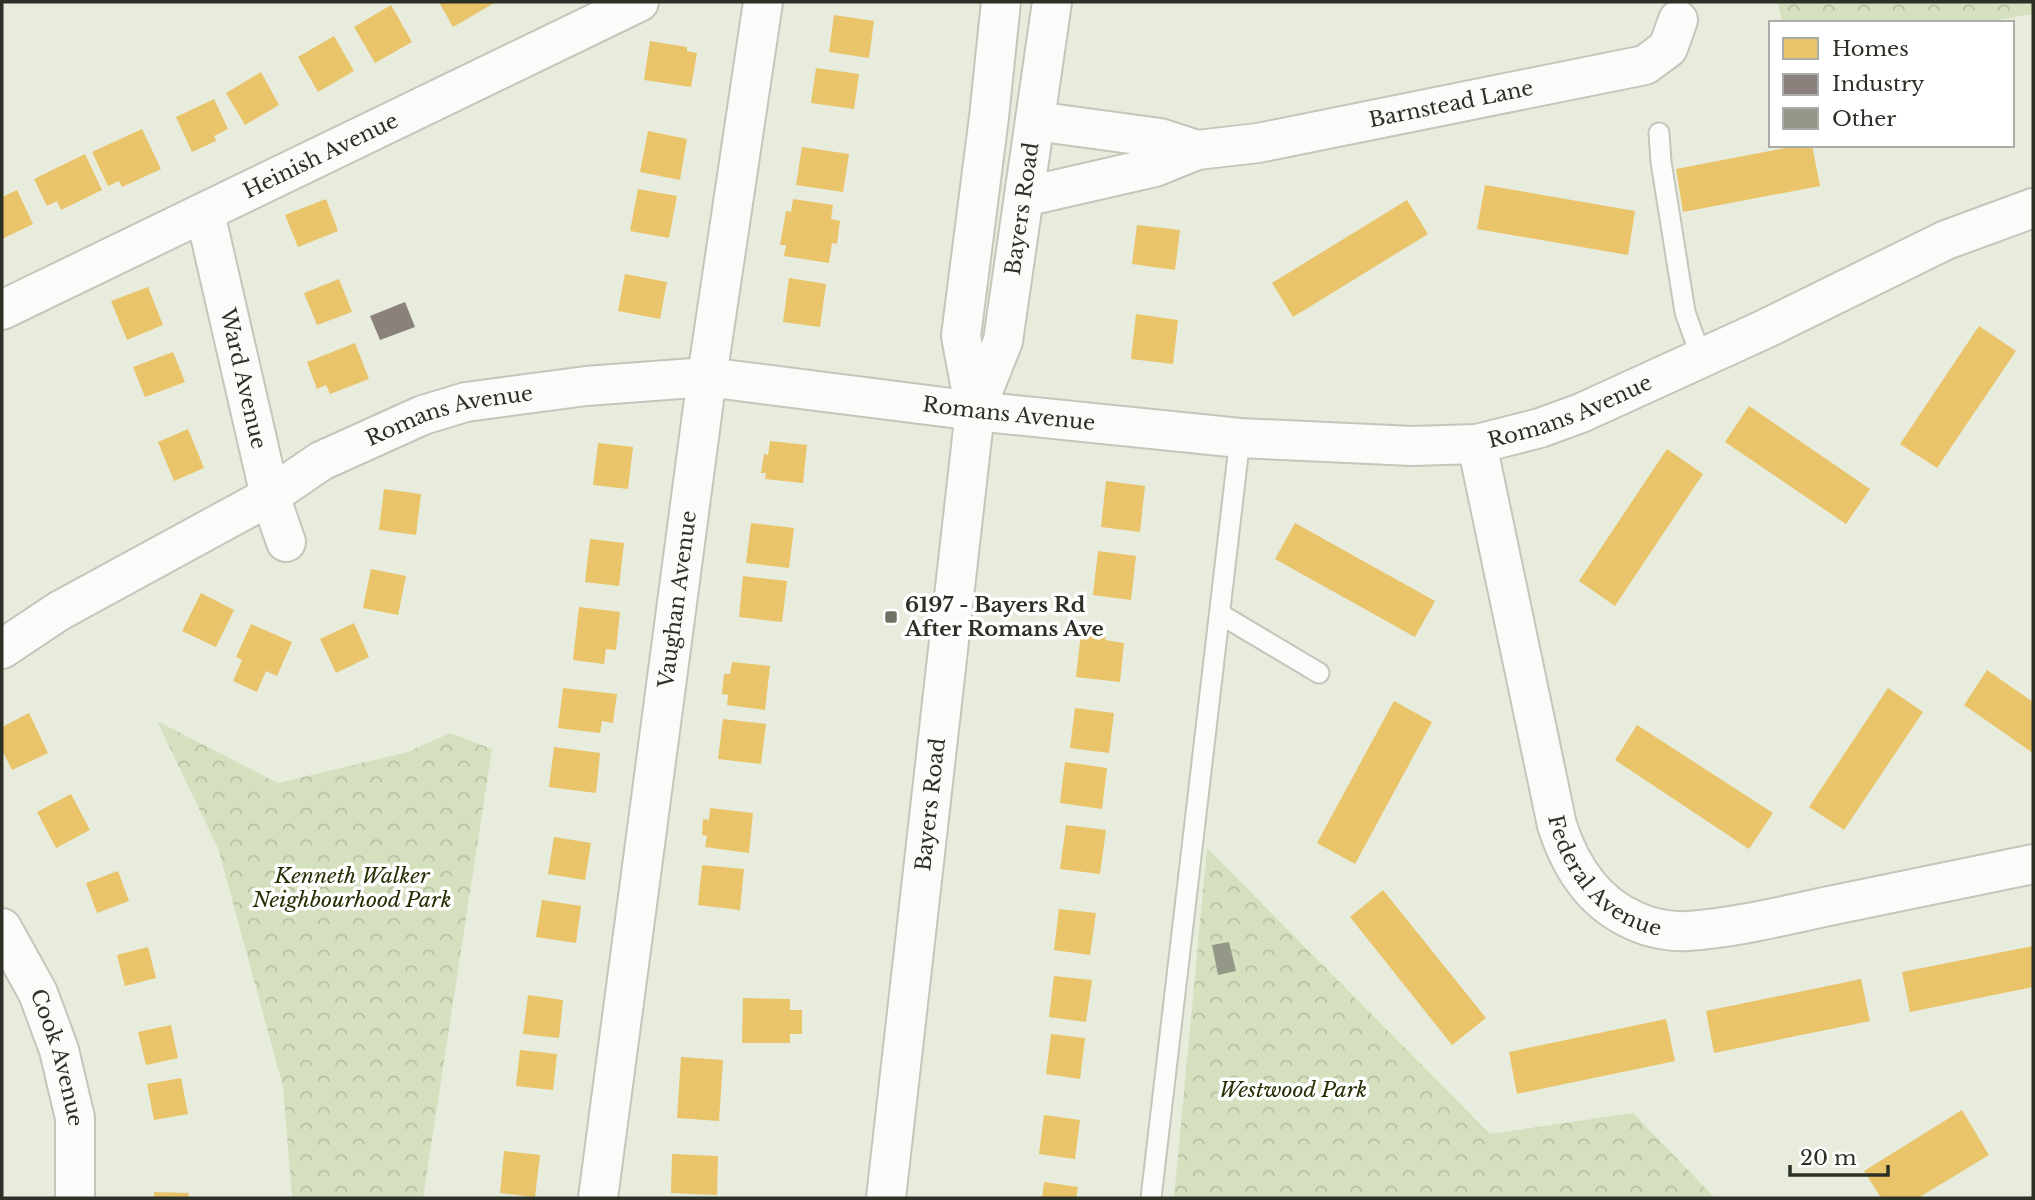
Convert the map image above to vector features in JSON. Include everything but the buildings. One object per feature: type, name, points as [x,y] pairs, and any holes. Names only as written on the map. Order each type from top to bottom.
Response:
[{"type":"street","name":"Heinish Avenue","points":[[2,310],[639,2]]},
{"type":"street","name":"Vaughan Avenue","points":[[598,1198],[707,377],[762,2]]},
{"type":"street","name":"Bayers Road","points":[[975,411],[961,336],[1001,2]]},
{"type":"street","name":"Bayers Road","points":[[886,1198],[975,411],[1003,341],[1052,2]]},
{"type":"street","name":"Barnstead Lane","points":[[1024,197],[1155,167],[1197,150],[1258,143],[1646,65],[1668,48],[1678,19]]},
{"type":"street","name":"Barnstead Lane","points":[[1035,121],[1160,138],[1197,150]]},
{"type":"street","name":"Romans Avenue","points":[[2,649],[68,606],[270,496],[321,460],[423,415],[466,402],[599,385],[707,377],[975,411],[1240,439],[1412,446],[1477,444],[1540,428],[1581,413],[1765,329],[1946,240],[2033,208]]},
{"type":"street","name":"Ward Avenue","points":[[205,214],[270,496],[286,542]]},
{"type":"street","name":"Federal Avenue","points":[[1477,444],[1557,825],[1565,852],[1574,868],[1591,891],[1613,908],[1634,921],[1658,928],[1685,931],[1755,922],[2033,863]]},
{"type":"street","name":"Cook Avenue","points":[[2,928],[38,993],[59,1050],[75,1118],[75,1198]]},
{"type":"lane","points":[[1659,133],[1661,162],[1685,312],[1702,357]]},
{"type":"lane","points":[[1151,1198],[1240,439]]},
{"type":"lane","points":[[1220,614],[1319,673]]},
{"type":"green space","points":[[1778,2],[2033,2],[2033,14],[1991,21],[1782,21]]},
{"type":"green space","name":"Kenneth Walker Neighbourhood Park","points":[[157,721],[278,783],[408,752],[450,733],[492,749],[423,1198],[292,1198],[283,1087],[218,848]]},
{"type":"green space","name":"Westwood Park","points":[[1207,848],[1490,1134],[1633,1113],[1715,1198],[1174,1198]]},
{"type":"place","name":"6197 - Bayers Rd After Romans Ave","points":[[891,617]]}]
